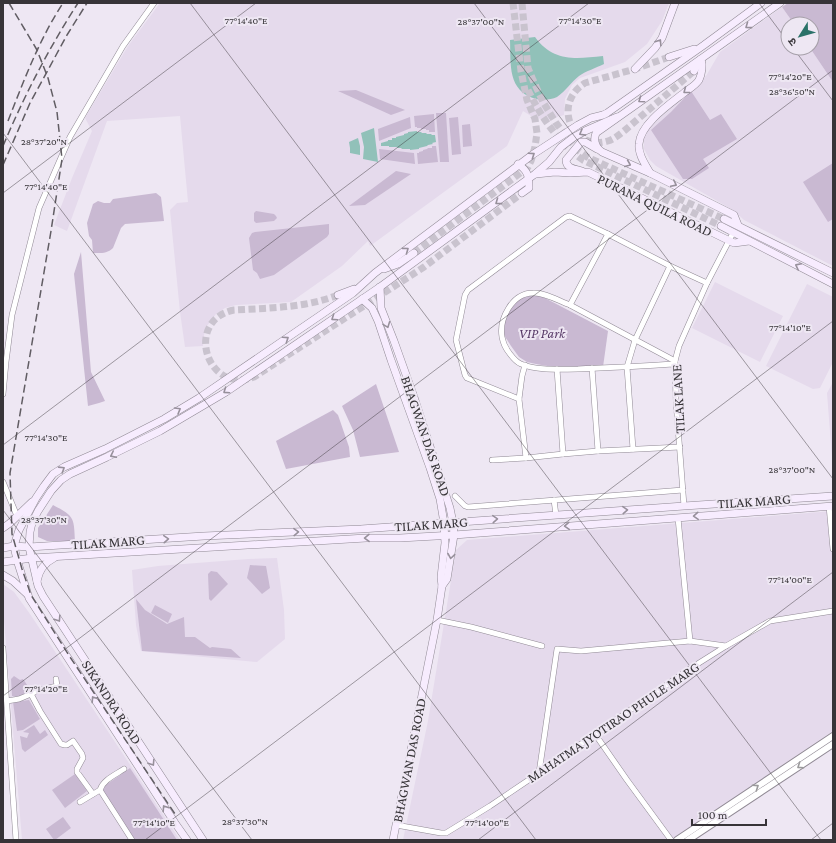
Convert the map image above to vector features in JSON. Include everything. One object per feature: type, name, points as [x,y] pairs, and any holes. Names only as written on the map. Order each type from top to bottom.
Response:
[{"type":"main road","points":[[635,69],[655,48],[662,38],[675,3]]},
{"type":"main road","points":[[15,544],[19,530],[36,498],[53,474],[64,466],[106,449],[199,398],[353,293],[375,273],[443,223],[518,164],[591,118],[607,113],[761,3]]},
{"type":"main road","points":[[602,152],[597,148],[595,142],[596,132],[780,3]]},
{"type":"main road","points":[[669,57],[704,45]]},
{"type":"main road","points":[[694,71],[701,59]]},
{"type":"main road","points":[[650,173],[643,160],[639,146],[640,136],[647,125],[669,104],[699,80],[702,63],[701,59]]},
{"type":"main road","points":[[29,547],[32,523],[38,511],[61,480],[70,474],[107,458],[160,431],[208,403],[380,287],[532,177],[549,162],[561,147],[574,137],[617,117]]},
{"type":"main road","points":[[588,172],[569,167],[566,164],[566,160],[580,143],[583,142],[650,173],[734,215],[738,226],[833,273]]},
{"type":"main road","points":[[518,164],[532,177]]},
{"type":"main road","name":"PURANA QUILA ROAD","points":[[532,177],[555,172],[588,172],[729,241],[734,243],[749,241]]},
{"type":"main road","points":[[522,193],[529,188],[532,177]]},
{"type":"main road","name":"PURANA QUILA ROAD","points":[[738,226],[723,222],[733,233],[833,284]]},
{"type":"main road","points":[[375,273],[398,264],[414,253]]},
{"type":"main road","points":[[338,295],[363,284]]},
{"type":"main road","name":"BHAGWAN DAS ROAD","points":[[380,287],[381,308],[414,397],[450,508],[454,535],[447,579],[442,586]]},
{"type":"main road","name":"BHAGWAN DAS ROAD","points":[[362,299],[370,305],[373,310],[430,468],[440,499],[445,535],[441,577],[442,586],[437,620],[393,840]]},
{"type":"main road","points":[[386,344],[394,341]]},
{"type":"main road","points":[[44,486],[51,492]]},
{"type":"main road","name":"TILAK MARG","points":[[15,544],[29,547],[234,535],[361,530],[833,496]]},
{"type":"main road","points":[[3,528],[36,498]]},
{"type":"main road","name":"TILAK MARG","points":[[3,562],[32,558],[366,538],[454,535],[831,506]]},
{"type":"main road","points":[[234,535],[235,546]]},
{"type":"main road","points":[[3,543],[15,544]]},
{"type":"main road","points":[[3,548],[15,544]]},
{"type":"main road","name":"SIKANDRA ROAD","points":[[15,544],[16,560],[29,598],[187,840]]},
{"type":"main road","name":"SIKANDRA ROAD","points":[[29,547],[37,583],[47,603],[203,840]]},
{"type":"main road","points":[[37,583],[42,567],[54,557]]},
{"type":"main road","points":[[3,575],[13,581],[29,598]]},
{"type":"main road","points":[[36,609],[35,606],[39,600],[47,603]]},
{"type":"street","points":[[3,394],[12,315],[40,208],[70,137],[123,46],[154,3]]},
{"type":"street","points":[[519,399],[467,378],[465,375],[456,340],[465,296],[468,290],[569,216],[572,216],[670,266],[707,283]]},
{"type":"street","name":"TILAK LANE","points":[[684,506],[676,400],[675,362],[679,346],[707,283],[733,233]]},
{"type":"street","points":[[570,305],[608,234]]},
{"type":"street","points":[[633,449],[627,367],[635,340],[670,266]]},
{"type":"street","points":[[535,292],[570,305],[675,362],[627,367],[557,369],[536,368],[525,365],[514,359],[506,347],[502,336],[502,322],[511,305],[526,293],[535,292]]},
{"type":"street","points":[[525,365],[519,399],[526,458]]},
{"type":"street","points":[[592,368],[598,451]]},
{"type":"street","points":[[557,369],[563,454]]},
{"type":"street","points":[[492,460],[598,451],[680,447]]},
{"type":"street","points":[[3,482],[17,516]]},
{"type":"street","points":[[455,496],[468,507],[683,490]]},
{"type":"street","points":[[554,500],[556,515]]},
{"type":"street","points":[[831,506],[833,549]]},
{"type":"street","points":[[678,518],[690,641]]},
{"type":"street","name":"MAHATMA JYOTIRAO PHULE MARG","points":[[396,825],[446,833],[490,806],[691,668],[726,646],[773,620],[833,611]]},
{"type":"street","points":[[437,620],[471,627],[542,646]]},
{"type":"street","points":[[539,773],[557,649],[581,651],[690,641],[726,646]]},
{"type":"street","points":[[3,648],[16,840]]},
{"type":"street","points":[[7,701],[19,699],[36,691],[58,686],[56,680]]},
{"type":"street","points":[[31,694],[61,744],[64,746],[73,741],[82,754],[83,758],[77,769],[93,794]]},
{"type":"street","points":[[596,734],[618,768],[671,840]]},
{"type":"street","points":[[677,840],[833,736]]},
{"type":"street","points":[[688,840],[833,744]]},
{"type":"street","points":[[80,802],[100,790],[105,782],[124,769]]},
{"type":"street","points":[[100,790],[106,804],[132,840]]},
{"type":"shaded area","points":[[160,3],[669,3],[662,21],[647,44],[625,62],[580,78],[572,85],[565,99],[564,115],[550,119],[541,119],[531,116],[523,111],[507,146],[370,246],[368,241],[342,266],[291,302],[236,305],[225,308],[216,314],[207,326],[203,346],[185,347],[170,210],[177,203],[188,202],[180,116],[107,121],[67,231],[54,225],[92,131],[85,118],[128,46]]},
{"type":"shaded area","points":[[782,7],[788,16],[780,16],[780,56],[815,56],[833,82],[833,266],[744,220],[733,210],[656,166],[650,160],[644,149],[644,137],[647,130],[706,76],[720,52]]},
{"type":"shaded area","points":[[535,37],[549,51],[557,55],[574,58],[603,56],[604,64],[579,76],[557,97],[546,100],[536,99],[520,90],[515,83],[512,76],[510,40]]},
{"type":"shaded area","points":[[374,128],[378,162],[363,159],[364,147],[361,133]]},
{"type":"shaded area","points":[[417,131],[435,135],[436,142],[419,149],[410,150],[381,146],[381,143],[392,140],[392,138],[404,135],[408,132]]},
{"type":"shaded area","points":[[358,138],[360,155],[350,153],[349,142]]},
{"type":"shaded area","points":[[715,282],[783,316],[760,362],[692,328]]},
{"type":"shaded area","points":[[807,284],[833,297],[833,362],[820,388],[813,389],[766,366]]},
{"type":"shaded area","points":[[833,382],[833,471],[827,393]]},
{"type":"shaded area","points":[[833,511],[833,731],[670,840],[403,840],[428,721],[456,550],[467,540]]},
{"type":"shaded area","points":[[277,558],[284,610],[285,639],[257,662],[141,651],[136,625],[132,570],[158,566]]},
{"type":"shaded area","points":[[3,584],[14,592],[30,614],[180,840],[22,840],[3,608]]},
{"type":"green space","points":[[788,3],[833,3],[833,82],[815,56],[820,56],[820,16],[788,16],[782,7]]},
{"type":"green space","points":[[356,90],[405,110],[391,115],[338,91]]},
{"type":"green space","points":[[691,91],[710,120],[721,114],[737,139],[703,159],[709,168],[692,179],[683,179],[651,130]]},
{"type":"green space","points":[[436,113],[446,113],[449,162],[440,162]]},
{"type":"green space","points":[[434,114],[435,132],[429,132],[429,130],[415,127],[414,116]]},
{"type":"green space","points":[[410,117],[411,128],[379,141],[378,129]]},
{"type":"green space","points":[[458,117],[461,154],[452,155],[449,118]]},
{"type":"green space","points":[[470,124],[472,146],[463,147],[462,125]]},
{"type":"green space","points":[[432,146],[436,146],[438,162],[418,164],[417,153],[428,148],[432,148]]},
{"type":"green space","points":[[379,149],[414,153],[415,164],[380,159]]},
{"type":"green space","points":[[833,163],[833,219],[828,222],[803,182]]},
{"type":"green space","points":[[396,171],[411,174],[365,205],[349,206]]},
{"type":"green space","points":[[156,193],[161,197],[164,221],[125,224],[121,228],[111,250],[101,253],[93,253],[92,240],[89,236],[87,223],[93,204],[98,201],[110,203],[113,199]]},
{"type":"green space","points":[[256,211],[274,214],[277,218],[274,221],[256,223],[254,221],[254,213]]},
{"type":"green space","points":[[329,224],[329,234],[327,237],[274,275],[260,279],[257,273],[253,270],[249,238],[252,233]]},
{"type":"green space","points":[[81,252],[91,372],[105,401],[88,406],[74,274]]},
{"type":"green space","name":"VIP Park","points":[[523,294],[543,297],[608,331],[603,367],[553,367],[527,362],[519,357],[504,335],[505,320],[511,308]]},
{"type":"green space","points":[[376,384],[399,452],[360,457],[353,430],[342,406]]},
{"type":"green space","points":[[333,410],[338,415],[349,447],[350,457],[286,469],[276,441]]},
{"type":"green space","points":[[53,505],[72,518],[75,541],[47,541],[38,537],[38,528]]},
{"type":"green space","points":[[250,565],[266,566],[270,588],[262,594],[247,578]]},
{"type":"green space","points":[[211,571],[217,572],[228,584],[211,601],[209,599],[208,574]]},
{"type":"green space","points":[[136,599],[145,610],[167,624],[184,617],[185,637],[195,637],[210,648],[231,649],[241,658],[142,651]]},
{"type":"green space","points":[[155,605],[172,614],[168,623],[151,613]]},
{"type":"green space","points":[[14,676],[20,680],[23,679],[32,692],[19,697],[12,696],[11,679]]},
{"type":"green space","points":[[29,700],[40,719],[23,730],[17,731],[13,702]]},
{"type":"green space","points":[[34,725],[40,734],[45,730],[48,735],[25,752],[22,749],[20,736],[27,738],[29,733],[23,732]]},
{"type":"green space","points":[[130,768],[177,840],[135,840],[102,790],[103,787]]},
{"type":"green space","points":[[75,774],[87,791],[65,808],[52,790]]},
{"type":"green space","points":[[63,817],[71,828],[54,840],[46,829]]},
{"type":"tunnel","points":[[414,253],[528,167],[531,161],[537,133],[535,119],[527,100],[521,71],[513,3]]},
{"type":"tunnel","points":[[522,3],[528,68],[543,102],[556,123],[579,151],[587,157],[724,219]]},
{"type":"tunnel","points":[[669,57],[635,69],[585,83],[575,92],[569,102],[568,113],[571,124],[576,133],[585,140],[596,143],[612,139],[624,131],[694,71]]},
{"type":"tunnel","points":[[528,90],[539,110],[558,137],[583,160],[721,226]]},
{"type":"tunnel","points":[[338,295],[313,303],[274,308],[234,310],[219,316],[209,327],[206,340],[207,354],[213,366],[224,376],[237,380],[254,377],[424,267],[522,193]]},
{"type":"railway","points":[[9,3],[37,50],[48,78],[57,112],[62,159],[10,473],[12,534],[31,595],[70,657],[175,814]]},
{"type":"railway","points":[[8,121],[39,46],[63,3]]},
{"type":"railway","points":[[3,146],[38,73],[57,37],[78,3]]},
{"type":"railway","points":[[3,165],[30,103],[67,35],[87,3]]}]
